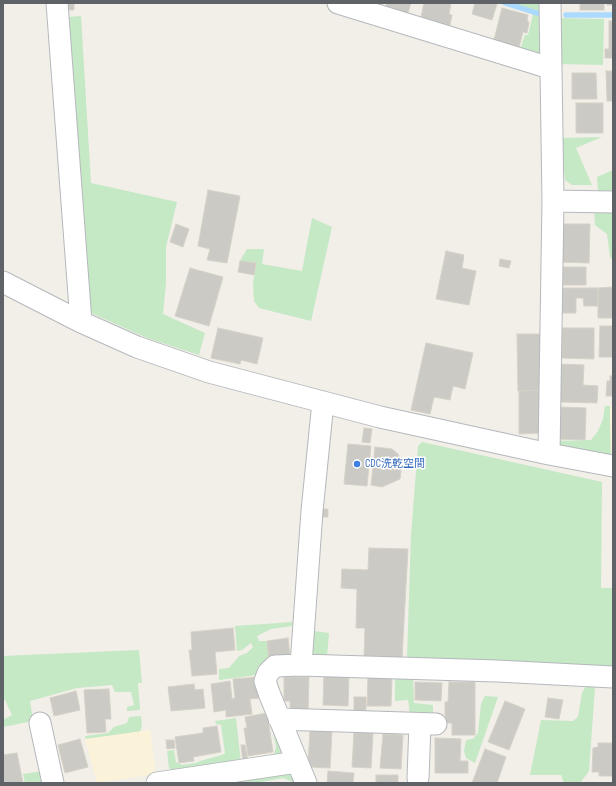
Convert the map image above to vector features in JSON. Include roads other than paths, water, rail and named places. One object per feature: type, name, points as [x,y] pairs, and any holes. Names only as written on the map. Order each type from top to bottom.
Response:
[{"type":"street","points":[[57,3],[81,322]]},
{"type":"street","points":[[338,3],[550,68]]},
{"type":"street","points":[[549,454],[553,201],[550,3]]},
{"type":"street","points":[[553,201],[613,202]]},
{"type":"street","points":[[3,282],[81,322],[137,347],[209,372],[380,417],[549,454],[613,466]]},
{"type":"street","points":[[301,665],[312,511],[323,402]]},
{"type":"street","points":[[306,783],[268,693],[265,681],[268,674],[275,666],[301,665],[497,671],[613,677]]},
{"type":"street","points":[[280,719],[428,724],[418,778]]},
{"type":"street","points":[[40,723],[53,783]]},
{"type":"street","points":[[157,783],[297,762]]},
{"type":"waterway","points":[[505,3],[543,15]]},
{"type":"waterway","points":[[566,15],[613,15]]},
{"type":"place","name":"CDC洗乾空間","points":[[357,464]]}]
